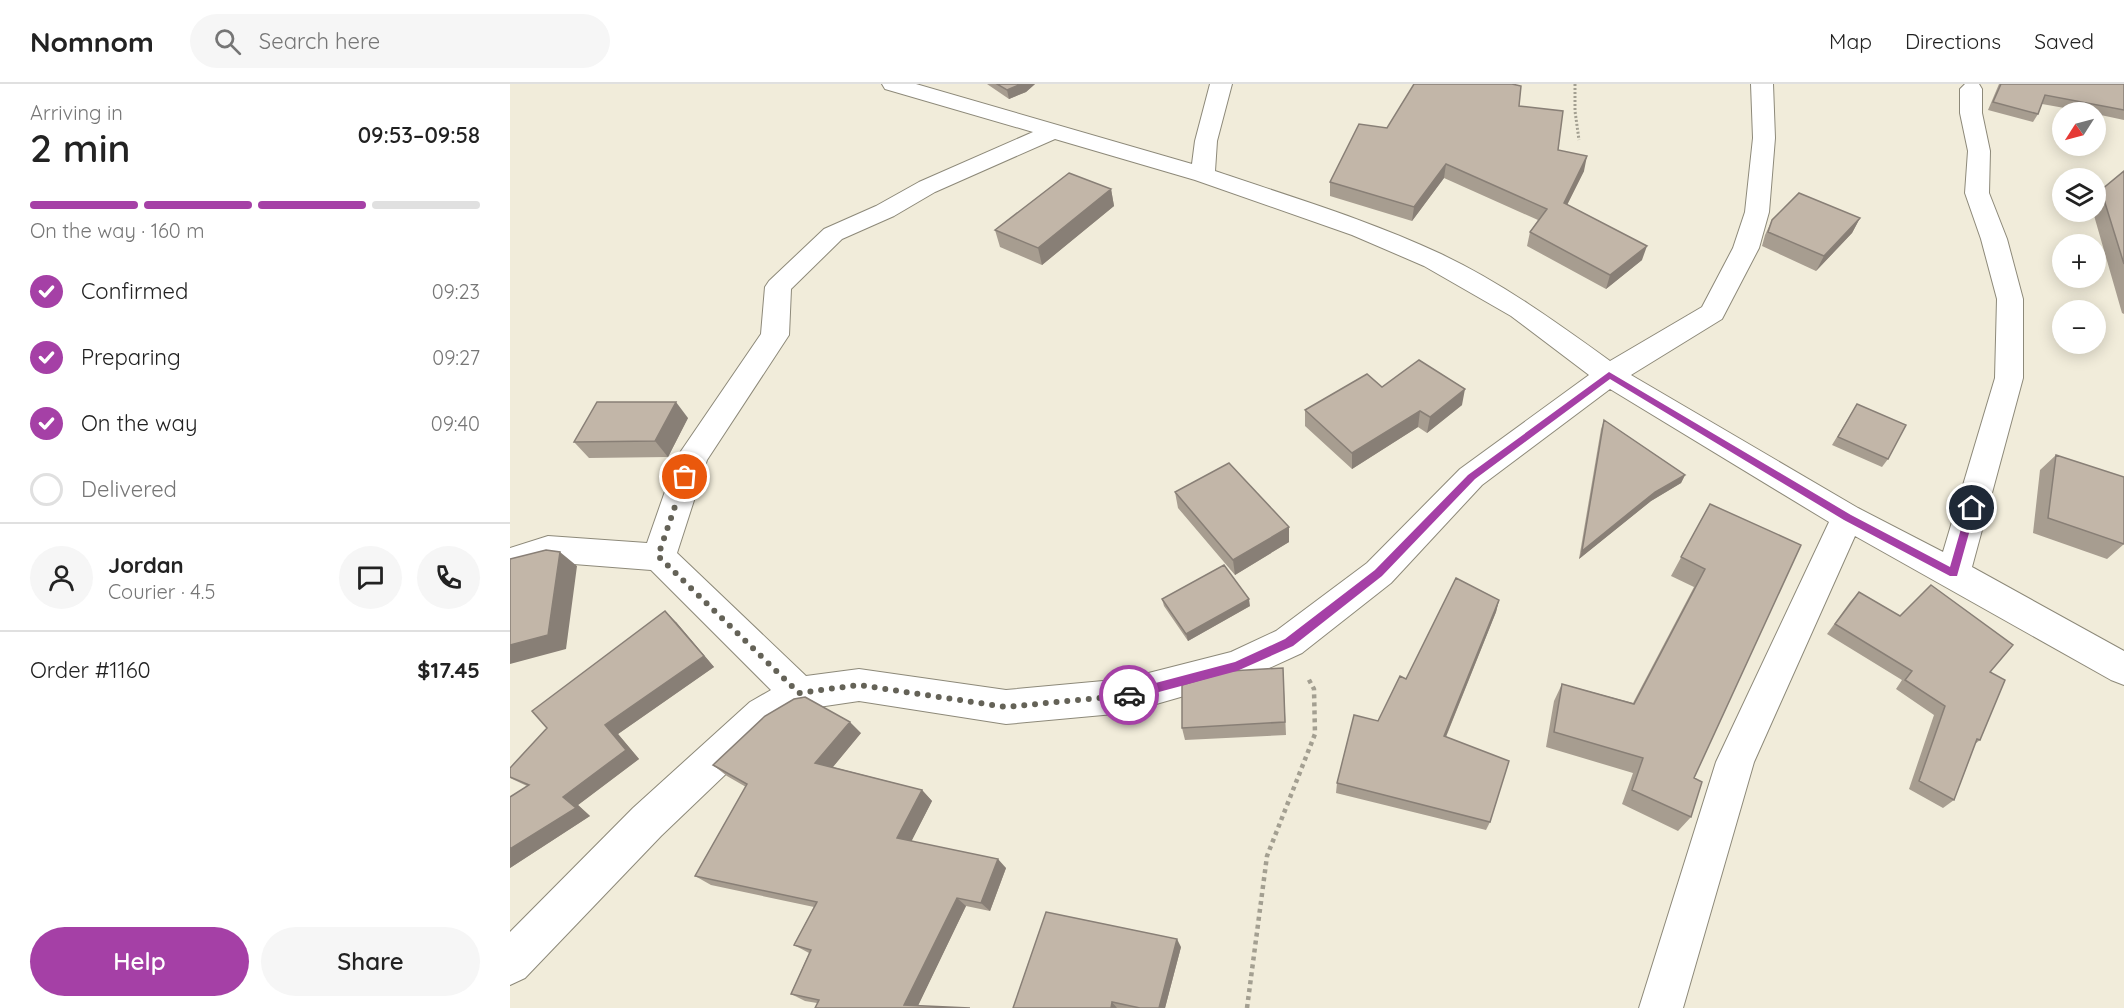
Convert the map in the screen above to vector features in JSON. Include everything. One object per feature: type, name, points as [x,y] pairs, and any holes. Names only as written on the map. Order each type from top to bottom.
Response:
[{"type":"street","points":[[893,84],[1203,175],[1361,230],[1433,260],[1521,310],[1609,375],[1848,517],[2124,669]]},
{"type":"street","points":[[1203,175],[1206,141],[1221,84]]},
{"type":"street","points":[[510,963],[646,822],[763,714],[799,693],[859,685],[1006,707],[1125,696],[1237,666],[1289,642],[1378,573],[1472,477],[1609,375],[1712,313],[1746,248],[1757,212],[1764,138],[1762,84]]},
{"type":"street","points":[[1953,573],[2009,378],[2010,299],[1994,239],[1977,193],[1979,151],[1971,113],[1971,89]]},
{"type":"street","points":[[658,556],[692,457],[775,335],[778,286],[833,234],[885,211],[927,187],[1054,131]]},
{"type":"street","points":[[1661,1008],[1735,762],[1848,517]]},
{"type":"street","points":[[510,562],[548,549],[658,556],[799,693]]},
{"type":"path","points":[[1575,84],[1575,111],[1579,140]]},
{"type":"path","points":[[1247,1008],[1267,856],[1315,734],[1314,689],[1289,642]]},
{"type":"building","points":[[997,84],[1021,84],[1007,90]]},
{"type":"building","points":[[1414,84],[1512,84],[1521,86],[1519,106],[1563,111],[1558,150],[1587,156],[1564,203],[1647,246],[1610,275],[1530,232],[1547,209],[1446,164],[1414,207],[1330,182],[1359,124],[1387,128]]},
{"type":"building","points":[[2001,84],[2124,84],[2124,110],[2106,107],[2106,102],[2082,102],[2045,95],[2038,114],[1993,102]]},
{"type":"building","points":[[2124,171],[2124,264],[2106,206],[2106,186]]},
{"type":"building","points":[[1069,173],[1111,189],[1038,248],[995,230]]},
{"type":"building","points":[[1799,193],[1860,218],[1824,256],[1768,232],[1772,220]]},
{"type":"building","points":[[1419,360],[1465,389],[1430,417],[1420,411],[1352,453],[1305,410],[1367,374],[1382,387]]},
{"type":"building","points":[[597,402],[676,402],[655,441],[574,442]]},
{"type":"building","points":[[1857,404],[1906,425],[1888,459],[1838,437]]},
{"type":"building","points":[[1604,420],[1685,475],[1655,492],[1582,551]]},
{"type":"building","points":[[2056,455],[2124,477],[2124,544],[2048,518]]},
{"type":"building","points":[[1229,463],[1289,527],[1233,560],[1175,492]]},
{"type":"building","points":[[1710,504],[1801,545],[1694,778],[1702,782],[1691,817],[1632,790],[1643,758],[1554,732],[1562,684],[1634,704],[1705,569],[1681,557]]},
{"type":"building","points":[[546,550],[560,552],[548,635],[510,645],[510,559]]},
{"type":"building","points":[[1224,565],[1249,599],[1186,634],[1162,599]]},
{"type":"building","points":[[1456,578],[1499,600],[1444,736],[1509,761],[1490,822],[1337,783],[1354,715],[1378,721],[1400,676],[1406,679]]},
{"type":"building","points":[[1931,585],[2013,645],[1990,672],[2005,680],[1980,740],[1977,739],[1954,800],[1919,781],[1945,706],[1905,680],[1912,671],[1835,624],[1859,592],[1900,616]]},
{"type":"building","points":[[665,611],[704,656],[605,725],[626,750],[563,797],[576,808],[510,849],[510,797],[529,785],[510,777],[510,768],[547,728],[532,711]]},
{"type":"building","points":[[1283,668],[1285,722],[1182,728],[1182,685],[1230,671]]},
{"type":"building","points":[[805,697],[850,722],[815,763],[922,790],[897,838],[998,859],[981,903],[957,898],[904,1005],[970,1008],[815,1008],[819,1000],[791,994],[811,950],[794,945],[817,902],[695,876],[747,784],[713,765],[765,716],[794,699]]},
{"type":"building","points":[[1046,912],[1177,939],[1159,1008],[1140,1008],[1112,1002],[1111,1008],[1013,1008]]},
{"type":"way so far","points":[[685,477],[658,556],[799,693],[859,685],[1006,707],[1129,695]]},
{"type":"route","points":[[1129,695],[1237,666],[1289,642],[1378,573],[1472,477],[1609,375],[1848,517],[1953,573],[1972,508]]}]
